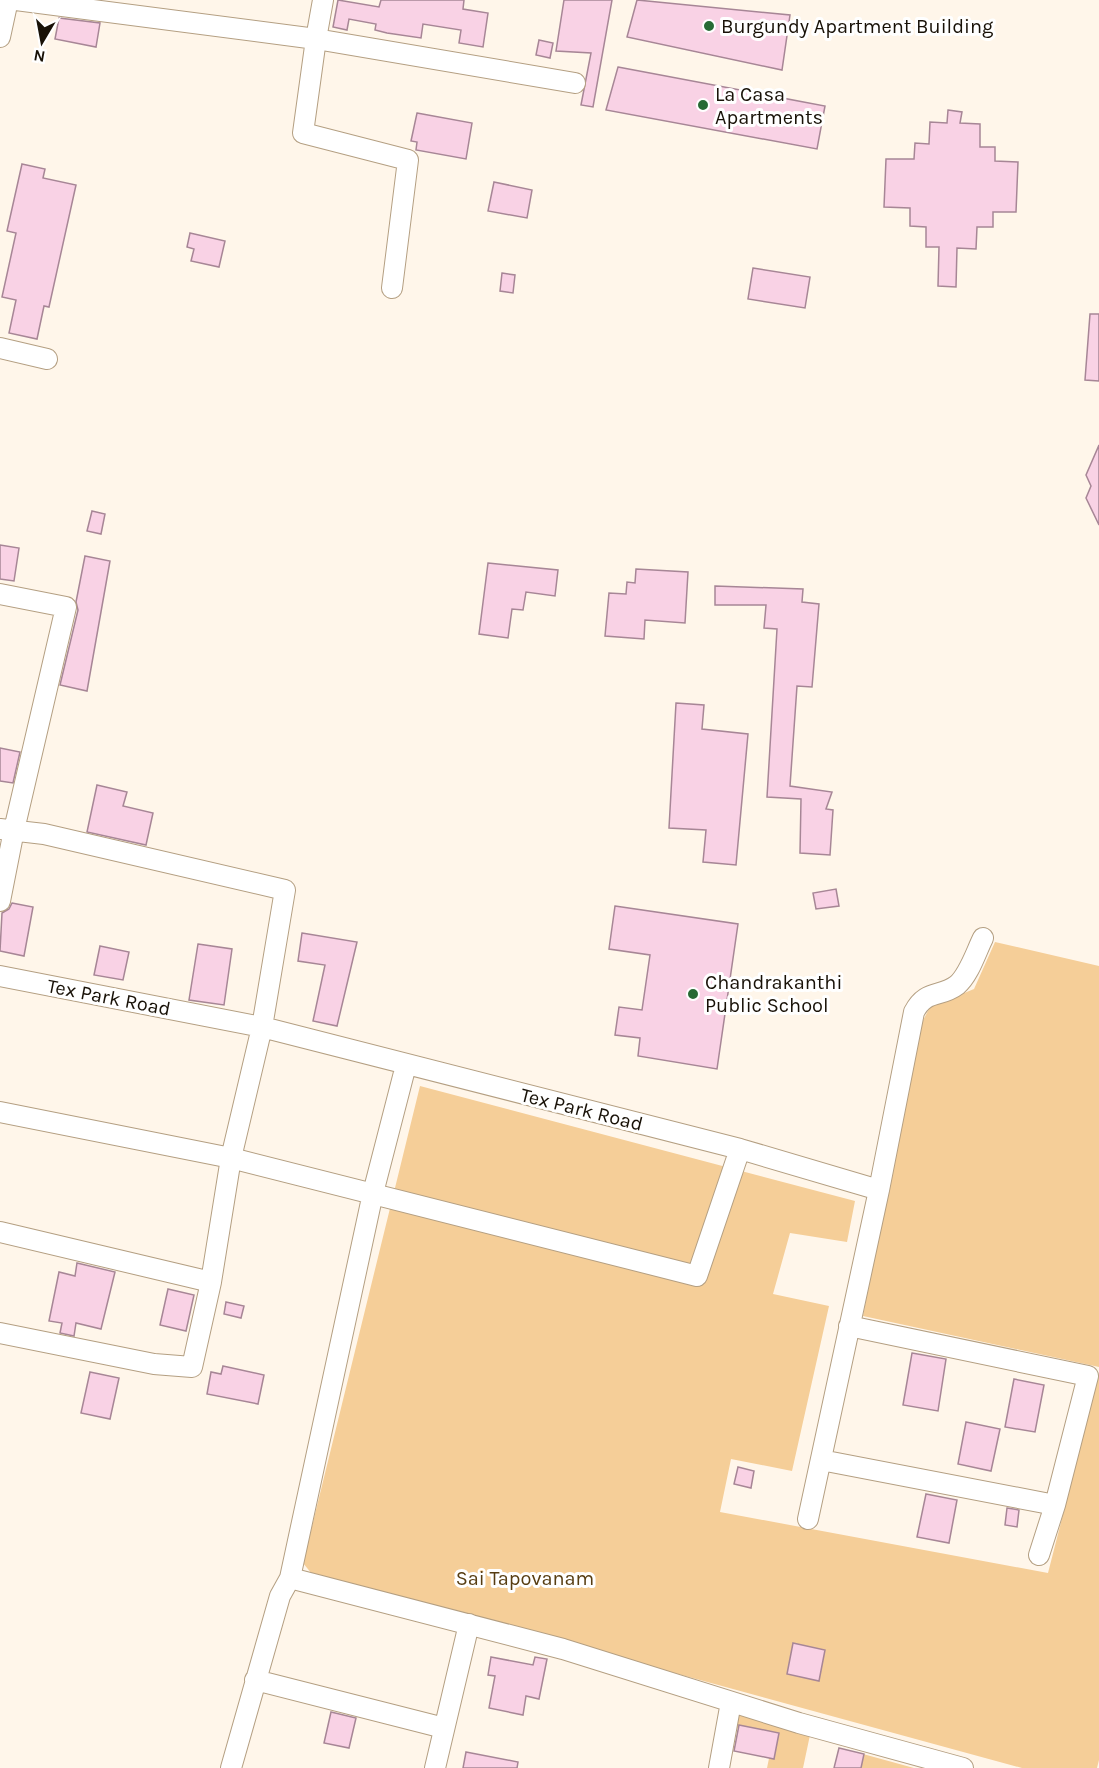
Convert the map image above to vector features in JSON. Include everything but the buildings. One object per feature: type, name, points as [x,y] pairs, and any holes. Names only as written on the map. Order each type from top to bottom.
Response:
[{"type":"street","points":[[0,37],[8,0]]},
{"type":"street","points":[[16,0],[316,39],[575,83]]},
{"type":"street","points":[[323,0],[303,133],[408,160],[392,288]]},
{"type":"street","points":[[0,348],[47,359]]},
{"type":"street","points":[[0,594],[66,607],[7,829],[0,901]]},
{"type":"street","points":[[0,1333],[154,1364],[192,1367],[211,1282],[231,1158],[262,1027],[285,890],[44,834],[7,829]]},
{"type":"street","points":[[808,1519],[879,1190],[914,1012],[926,996],[955,987],[961,981],[983,938]]},
{"type":"street","name":"Tex Park Road","points":[[0,976],[262,1027],[740,1149],[879,1190]]},
{"type":"street","points":[[231,1768],[280,1596],[290,1578],[373,1193],[405,1065]]},
{"type":"street","points":[[0,1113],[231,1158],[698,1276],[740,1149]]},
{"type":"street","points":[[0,1232],[211,1282]]},
{"type":"street","points":[[849,1326],[1088,1376],[1055,1505],[1039,1555]]},
{"type":"street","points":[[821,1460],[1055,1505]]},
{"type":"street","points":[[290,1578],[563,1649],[731,1702],[963,1768]]},
{"type":"street","points":[[435,1768],[469,1624]]},
{"type":"street","points":[[255,1680],[444,1728]]},
{"type":"street","points":[[719,1768],[731,1702]]},
{"type":"green space","points":[[995,942],[1099,966],[1099,1367],[863,1316],[917,1032],[930,1007],[974,989]]},
{"type":"green space","name":"Sai Tapovanam","points":[[420,1086],[855,1201],[847,1242],[790,1233],[773,1294],[829,1306],[792,1471],[731,1459],[720,1512],[1048,1573],[1099,1374],[1099,1760],[1097,1768],[1022,1768],[572,1645],[316,1579],[303,1563]]},
{"type":"green space","points":[[736,1712],[810,1735],[803,1768],[767,1768],[773,1739],[733,1727]]},
{"type":"green space","points":[[863,1754],[914,1768],[860,1768]]},
{"type":"place","name":"Burgundy Apartment Building","points":[[709,26]]},
{"type":"place","name":"La Casa Apartments","points":[[703,105]]},
{"type":"place","name":"Chandrakanthi Public School","points":[[693,994]]}]
